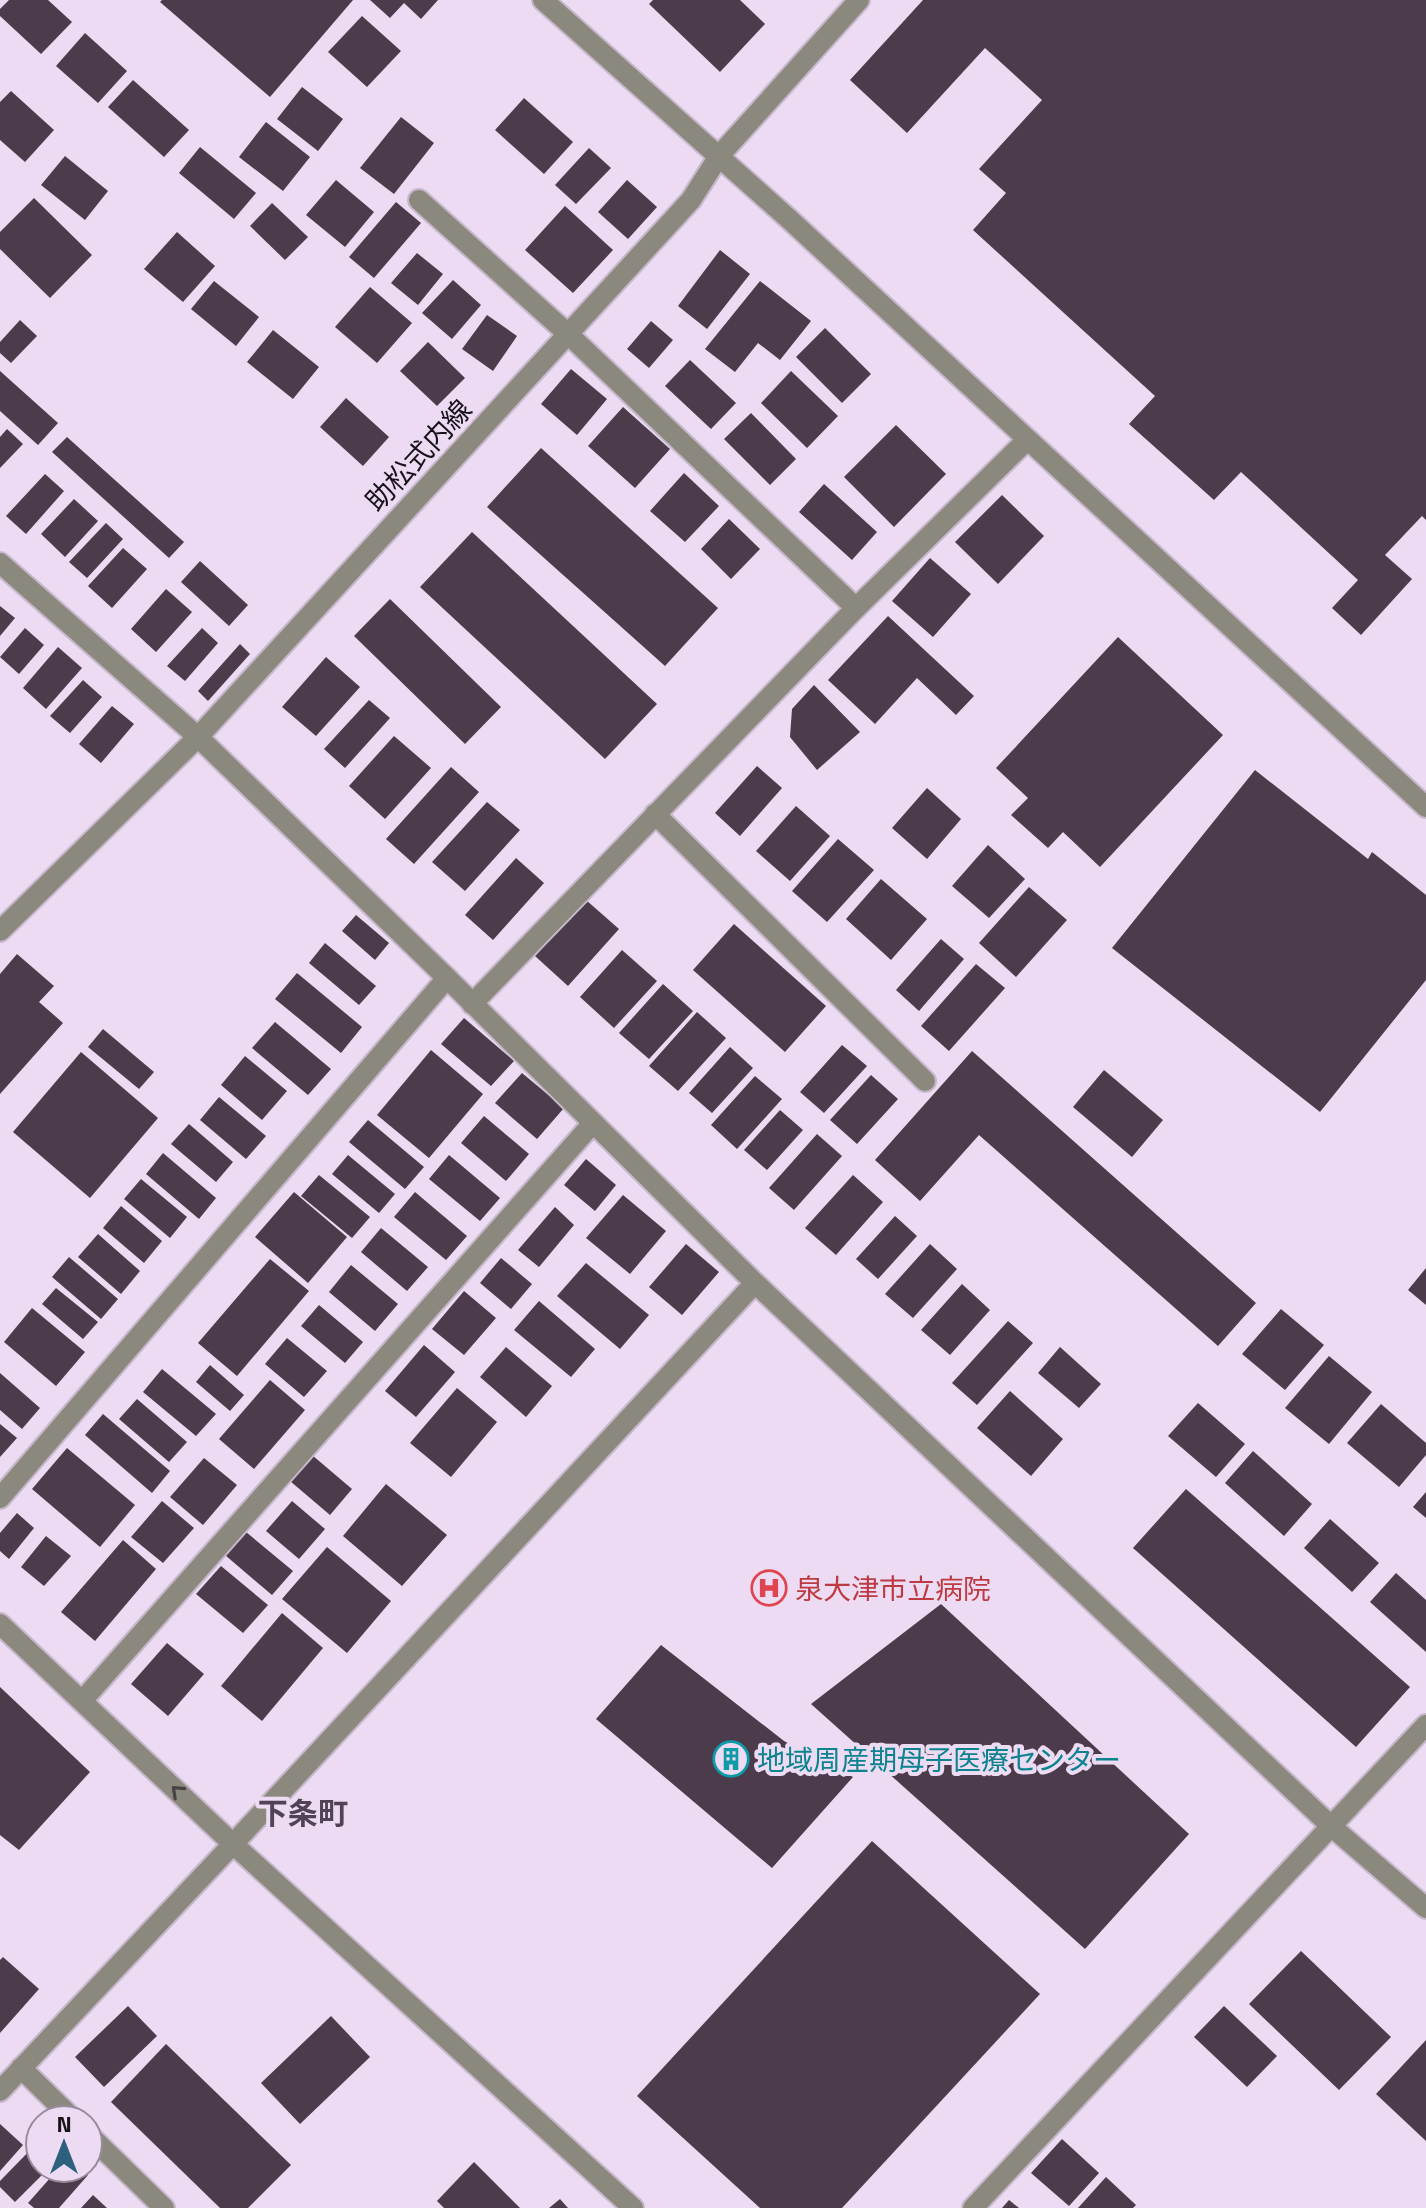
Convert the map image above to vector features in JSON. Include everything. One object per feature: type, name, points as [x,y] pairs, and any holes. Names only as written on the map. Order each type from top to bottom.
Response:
[{"type":"street","points":[[543,0],[719,156],[1426,807]]},
{"type":"street","name":"助松式内線","points":[[0,931],[198,737],[691,200],[719,156],[859,0]]},
{"type":"street","points":[[419,200],[568,334],[856,608]]},
{"type":"street","points":[[472,1004],[856,608],[1027,440]]},
{"type":"street","points":[[0,563],[198,737],[755,1283],[1332,1827],[1426,1908]]},
{"type":"street","points":[[655,814],[925,1081]]},
{"type":"street","points":[[0,1498],[447,978]]},
{"type":"street","points":[[82,1701],[593,1123]]},
{"type":"street","points":[[0,2091],[755,1283]]},
{"type":"street","points":[[0,1624],[233,1844],[633,2208]]},
{"type":"street","points":[[973,2208],[1426,1725]]},
{"type":"street","points":[[21,2068],[58,2104]]},
{"type":"street","points":[[104,2150],[164,2208]]},
{"type":"building","points":[[9,0],[48,0],[72,22],[41,54],[0,16],[0,9]]},
{"type":"building","points":[[353,0],[270,97],[160,2]]},
{"type":"building","points":[[370,0],[438,0],[421,19],[404,3],[390,18]]},
{"type":"building","points":[[653,0],[740,0],[765,24],[720,72],[649,4]]},
{"type":"building","points":[[923,0],[1426,0],[1426,520],[1422,516],[1385,555],[1412,579],[1361,635],[1332,608],[1358,580],[1241,472],[1214,500],[1129,424],[1155,396],[973,230],[1006,193],[979,169],[1042,100],[985,48],[907,133],[850,80]]},
{"type":"building","points":[[362,16],[401,51],[367,87],[328,52]]},
{"type":"building","points":[[85,33],[127,71],[98,103],[56,66]]},
{"type":"building","points":[[133,80],[189,130],[164,157],[108,107]]},
{"type":"building","points":[[302,87],[343,119],[318,151],[277,119]]},
{"type":"building","points":[[11,91],[54,130],[25,162],[0,140],[0,102]]},
{"type":"building","points":[[524,98],[573,142],[544,174],[495,130]]},
{"type":"building","points":[[401,117],[434,143],[394,194],[360,168]]},
{"type":"building","points":[[266,122],[310,157],[283,191],[239,157]]},
{"type":"building","points":[[200,147],[256,193],[234,219],[179,173]]},
{"type":"building","points":[[589,148],[611,168],[576,204],[555,185]]},
{"type":"building","points":[[65,156],[108,191],[85,220],[41,185]]},
{"type":"building","points":[[336,180],[374,212],[345,247],[306,215]]},
{"type":"building","points":[[627,180],[657,207],[628,239],[598,212]]},
{"type":"building","points":[[34,198],[92,255],[50,298],[0,249],[0,232]]},
{"type":"building","points":[[396,202],[421,223],[374,278],[349,257]]},
{"type":"building","points":[[272,203],[308,237],[285,260],[250,226]]},
{"type":"building","points":[[565,206],[613,250],[573,293],[525,250]]},
{"type":"building","points":[[177,232],[215,266],[183,302],[144,269]]},
{"type":"building","points":[[720,250],[750,274],[707,329],[678,306]]},
{"type":"building","points":[[417,253],[443,274],[418,305],[391,283]]},
{"type":"building","points":[[453,280],[481,305],[452,339],[422,313]]},
{"type":"building","points":[[214,281],[259,317],[236,346],[191,309]]},
{"type":"building","points":[[760,281],[811,321],[780,360],[758,343],[735,372],[705,349]]},
{"type":"building","points":[[370,287],[412,323],[377,363],[335,327]]},
{"type":"building","points":[[487,315],[517,336],[493,371],[462,349]]},
{"type":"building","points":[[20,320],[37,336],[11,363],[0,353],[0,342]]},
{"type":"building","points":[[651,321],[673,340],[649,368],[627,349]]},
{"type":"building","points":[[825,328],[871,374],[842,403],[796,357]]},
{"type":"building","points":[[273,330],[319,367],[293,399],[247,362]]},
{"type":"building","points":[[428,342],[465,378],[437,406],[400,371]]},
{"type":"building","points":[[690,360],[736,403],[711,429],[665,386]]},
{"type":"building","points":[[571,369],[607,399],[577,435],[541,404]]},
{"type":"building","points":[[0,371],[58,423],[38,445],[0,411]]},
{"type":"building","points":[[791,371],[838,416],[807,448],[761,403]]},
{"type":"building","points":[[346,398],[389,437],[363,466],[320,427]]},
{"type":"building","points":[[623,407],[670,449],[635,488],[588,446]]},
{"type":"building","points":[[751,413],[796,459],[770,485],[724,439]]},
{"type":"building","points":[[896,425],[946,474],[894,527],[844,477]]},
{"type":"building","points":[[7,429],[23,444],[0,468],[0,437]]},
{"type":"building","points":[[67,437],[184,542],[169,558],[52,452]]},
{"type":"building","points":[[541,448],[718,608],[665,666],[487,507]]},
{"type":"building","points":[[684,473],[719,506],[685,542],[650,511]]},
{"type":"building","points":[[45,474],[64,491],[26,534],[6,516]]},
{"type":"building","points":[[824,484],[877,532],[852,560],[799,512]]},
{"type":"building","points":[[1002,495],[1044,536],[998,584],[955,542]]},
{"type":"building","points":[[74,499],[98,521],[65,557],[41,534]]},
{"type":"building","points":[[729,519],[760,549],[731,579],[701,549]]},
{"type":"building","points":[[106,523],[123,539],[87,578],[69,562]]},
{"type":"building","points":[[472,532],[657,704],[605,759],[420,587]]},
{"type":"building","points":[[123,548],[147,569],[112,608],[88,586]]},
{"type":"building","points":[[930,558],[971,594],[933,637],[892,601]]},
{"type":"building","points":[[200,561],[248,605],[229,626],[181,582]]},
{"type":"building","points":[[166,589],[192,612],[156,652],[131,629]]},
{"type":"building","points":[[390,599],[501,707],[465,744],[354,636]]},
{"type":"building","points":[[0,606],[15,618],[0,636]]},
{"type":"building","points":[[888,616],[974,696],[956,715],[917,678],[875,724],[828,680]]},
{"type":"building","points":[[25,628],[44,645],[19,674],[0,657]]},
{"type":"building","points":[[202,628],[218,643],[185,681],[167,666]]},
{"type":"building","points":[[1118,637],[1223,735],[1100,867],[1063,832],[1048,848],[1011,815],[1028,798],[996,768]]},
{"type":"building","points":[[240,644],[250,654],[208,701],[198,691]]},
{"type":"building","points":[[58,647],[82,668],[46,709],[23,688]]},
{"type":"building","points":[[326,657],[360,687],[316,736],[282,707]]},
{"type":"building","points":[[83,680],[102,697],[70,733],[50,716]]},
{"type":"building","points":[[814,685],[860,732],[817,770],[790,737],[792,709]]},
{"type":"building","points":[[369,700],[390,718],[345,768],[324,749]]},
{"type":"building","points":[[112,706],[134,724],[101,763],[79,744]]},
{"type":"building","points":[[394,736],[431,768],[385,819],[349,786]]},
{"type":"building","points":[[757,766],[782,788],[740,836],[715,813]]},
{"type":"building","points":[[451,767],[479,792],[414,864],[386,839]]},
{"type":"building","points":[[1255,770],[1368,859],[1372,852],[1426,895],[1426,980],[1320,1112],[1112,948]]},
{"type":"building","points":[[927,788],[961,819],[927,859],[892,828]]},
{"type":"building","points":[[487,802],[520,830],[465,891],[432,862]]},
{"type":"building","points":[[796,806],[830,836],[790,881],[756,851]]},
{"type":"building","points":[[838,839],[874,870],[827,922],[792,891]]},
{"type":"building","points":[[988,845],[1025,879],[989,918],[952,886]]},
{"type":"building","points":[[516,858],[544,883],[493,940],[465,915]]},
{"type":"building","points":[[881,879],[927,919],[891,960],[846,919]]},
{"type":"building","points":[[1029,887],[1067,920],[1016,977],[979,943]]},
{"type":"building","points":[[586,900],[619,929],[568,986],[535,956]]},
{"type":"building","points":[[356,915],[389,943],[375,960],[342,931]]},
{"type":"building","points":[[734,924],[826,1006],[785,1052],[693,970]]},
{"type":"building","points":[[941,939],[964,959],[919,1011],[896,990]]},
{"type":"building","points":[[325,943],[376,986],[359,1005],[309,963]]},
{"type":"building","points":[[622,950],[657,981],[614,1028],[580,997]]},
{"type":"building","points":[[17,954],[54,986],[39,1002],[63,1023],[0,1094],[0,974]]},
{"type":"building","points":[[976,964],[1005,988],[949,1051],[921,1026]]},
{"type":"building","points":[[297,973],[362,1027],[341,1053],[275,999]]},
{"type":"building","points":[[663,984],[693,1011],[649,1059],[619,1033]]},
{"type":"building","points":[[697,1012],[726,1038],[678,1091],[649,1066]]},
{"type":"building","points":[[464,1018],[514,1061],[491,1086],[441,1044]]},
{"type":"building","points":[[275,1022],[331,1069],[308,1095],[252,1048]]},
{"type":"building","points":[[103,1029],[154,1072],[139,1089],[88,1047]]},
{"type":"building","points":[[842,1045],[867,1066],[824,1113],[800,1092]]},
{"type":"building","points":[[730,1047],[753,1068],[712,1113],[689,1093]]},
{"type":"building","points":[[431,1050],[483,1094],[429,1158],[377,1115]]},
{"type":"building","points":[[972,1051],[1256,1303],[1218,1346],[979,1135],[920,1201],[875,1160]]},
{"type":"building","points":[[81,1052],[158,1118],[90,1198],[13,1132]]},
{"type":"building","points":[[245,1056],[287,1091],[262,1120],[221,1085]]},
{"type":"building","points":[[1104,1070],[1163,1120],[1132,1157],[1073,1107]]},
{"type":"building","points":[[522,1073],[564,1108],[537,1139],[495,1103]]},
{"type":"building","points":[[871,1075],[898,1099],[857,1144],[830,1120]]},
{"type":"building","points":[[755,1076],[782,1099],[737,1149],[711,1125]]},
{"type":"building","points":[[219,1097],[266,1136],[246,1159],[200,1120]]},
{"type":"building","points":[[780,1110],[803,1130],[767,1170],[744,1150]]},
{"type":"building","points":[[484,1116],[529,1154],[506,1181],[461,1143]]},
{"type":"building","points":[[368,1120],[424,1167],[405,1189],[349,1142]]},
{"type":"building","points":[[189,1124],[233,1162],[216,1182],[171,1144]]},
{"type":"building","points":[[817,1134],[842,1156],[794,1210],[769,1188]]},
{"type":"building","points":[[163,1153],[216,1198],[199,1219],[146,1174]]},
{"type":"building","points":[[348,1155],[395,1194],[379,1213],[332,1174]]},
{"type":"building","points":[[449,1155],[500,1198],[480,1221],[429,1179]]},
{"type":"building","points":[[586,1159],[616,1185],[595,1211],[564,1185]]},
{"type":"building","points":[[319,1175],[370,1217],[352,1238],[301,1196]]},
{"type":"building","points":[[853,1175],[883,1202],[836,1255],[805,1228]]},
{"type":"building","points":[[141,1179],[187,1217],[170,1238],[124,1199]]},
{"type":"building","points":[[294,1192],[347,1237],[308,1283],[255,1237]]},
{"type":"building","points":[[415,1192],[467,1236],[446,1260],[394,1217]]},
{"type":"building","points":[[623,1195],[666,1231],[630,1274],[586,1238]]},
{"type":"building","points":[[121,1206],[162,1241],[144,1263],[103,1228]]},
{"type":"building","points":[[555,1207],[574,1225],[539,1267],[518,1250]]},
{"type":"building","points":[[895,1216],[917,1236],[878,1279],[856,1259]]},
{"type":"building","points":[[381,1228],[428,1267],[407,1291],[361,1252]]},
{"type":"building","points":[[98,1234],[140,1271],[121,1294],[78,1257]]},
{"type":"building","points":[[686,1244],[719,1272],[682,1315],[649,1287]]},
{"type":"building","points":[[930,1244],[957,1269],[913,1318],[885,1294]]},
{"type":"building","points":[[69,1257],[118,1299],[101,1319],[52,1277]]},
{"type":"building","points":[[501,1258],[532,1284],[511,1309],[480,1283]]},
{"type":"building","points":[[270,1259],[309,1291],[237,1376],[198,1343]]},
{"type":"building","points":[[586,1263],[649,1315],[620,1349],[557,1296]]},
{"type":"building","points":[[351,1265],[398,1304],[375,1331],[329,1292]]},
{"type":"building","points":[[1426,1268],[1426,1305],[1408,1290]]},
{"type":"building","points":[[962,1284],[990,1310],[950,1355],[921,1330]]},
{"type":"building","points":[[56,1288],[98,1322],[83,1339],[42,1304]]},
{"type":"building","points":[[464,1291],[496,1318],[464,1355],[432,1329]]},
{"type":"building","points":[[539,1301],[595,1349],[571,1377],[514,1330]]},
{"type":"building","points":[[319,1305],[363,1342],[345,1363],[301,1326]]},
{"type":"building","points":[[32,1308],[85,1352],[56,1386],[4,1342]]},
{"type":"building","points":[[1281,1309],[1324,1345],[1285,1390],[1242,1354]]},
{"type":"building","points":[[1008,1321],[1033,1343],[977,1405],[952,1383]]},
{"type":"building","points":[[287,1338],[327,1371],[304,1397],[265,1364]]},
{"type":"building","points":[[424,1345],[455,1372],[416,1417],[385,1391]]},
{"type":"building","points":[[506,1347],[552,1386],[526,1417],[480,1377]]},
{"type":"building","points":[[1060,1347],[1101,1384],[1079,1408],[1038,1373]]},
{"type":"building","points":[[1329,1356],[1372,1392],[1329,1444],[1285,1408]]},
{"type":"building","points":[[210,1365],[244,1395],[230,1411],[196,1382]]},
{"type":"building","points":[[162,1369],[216,1414],[196,1436],[143,1392]]},
{"type":"building","points":[[0,1373],[40,1408],[22,1429],[0,1410]]},
{"type":"building","points":[[270,1380],[305,1410],[254,1469],[219,1439]]},
{"type":"building","points":[[457,1388],[497,1422],[451,1477],[410,1443]]},
{"type":"building","points":[[1010,1391],[1063,1439],[1031,1476],[977,1428]]},
{"type":"building","points":[[137,1399],[187,1442],[169,1462],[119,1419]]},
{"type":"building","points":[[1198,1403],[1245,1444],[1216,1477],[1168,1436]]},
{"type":"building","points":[[1381,1404],[1426,1443],[1426,1455],[1399,1487],[1347,1443]]},
{"type":"building","points":[[103,1414],[170,1471],[152,1493],[85,1435]]},
{"type":"building","points":[[0,1424],[17,1438],[0,1457]]},
{"type":"building","points":[[67,1448],[135,1505],[100,1547],[32,1489]]},
{"type":"building","points":[[1253,1451],[1312,1504],[1284,1536],[1225,1483]]},
{"type":"building","points":[[312,1455],[352,1489],[330,1515],[290,1481]]},
{"type":"building","points":[[204,1458],[237,1485],[203,1525],[170,1497]]},
{"type":"building","points":[[386,1484],[447,1535],[402,1586],[343,1536]]},
{"type":"building","points":[[1186,1489],[1410,1687],[1356,1747],[1133,1548]]},
{"type":"building","points":[[1426,1492],[1426,1518],[1413,1507]]},
{"type":"building","points":[[162,1501],[194,1528],[163,1563],[131,1537]]},
{"type":"building","points":[[292,1501],[325,1529],[299,1559],[266,1531]]},
{"type":"building","points":[[17,1513],[34,1528],[9,1559],[0,1551],[0,1533]]},
{"type":"building","points":[[1330,1519],[1379,1563],[1352,1592],[1304,1548]]},
{"type":"building","points":[[246,1532],[293,1571],[272,1595],[225,1555]]},
{"type":"building","points":[[46,1536],[71,1556],[44,1586],[21,1567]]},
{"type":"building","points":[[123,1540],[156,1569],[95,1641],[61,1612]]},
{"type":"building","points":[[327,1547],[391,1601],[347,1653],[282,1599]]},
{"type":"building","points":[[221,1566],[268,1605],[243,1633],[196,1594]]},
{"type":"building","points":[[1396,1573],[1426,1600],[1426,1652],[1370,1602]]},
{"type":"building","points":[[941,1604],[1189,1834],[1085,1949],[811,1704]]},
{"type":"building","points":[[282,1613],[323,1648],[262,1721],[221,1686]]},
{"type":"building","points":[[167,1643],[204,1674],[168,1716],[131,1684]]},
{"type":"building","name":"地域周産期母子医療センター","points":[[661,1645],[784,1741],[853,1777],[772,1868],[596,1719]]},
{"type":"building","points":[[0,1687],[90,1772],[19,1850],[0,1835]]},
{"type":"building","points":[[872,1841],[1040,1994],[842,2208],[760,2208],[637,2096]]},
{"type":"building","points":[[1301,1951],[1391,2037],[1339,2090],[1249,2004]]},
{"type":"building","points":[[3,1957],[39,1989],[0,2033],[0,1960]]},
{"type":"building","points":[[128,2006],[157,2036],[104,2087],[75,2057]]},
{"type":"building","points":[[1224,2006],[1277,2056],[1247,2087],[1194,2037]]},
{"type":"building","points":[[331,2016],[370,2057],[300,2124],[261,2083]]},
{"type":"building","points":[[1426,2040],[1426,2141],[1376,2094]]},
{"type":"building","points":[[166,2044],[291,2165],[248,2208],[220,2208],[111,2102]]},
{"type":"building","points":[[0,2124],[23,2145],[0,2171]]},
{"type":"building","points":[[1062,2139],[1099,2173],[1069,2206],[1031,2173]]},
{"type":"building","points":[[24,2156],[24,2184],[33,2184],[15,2202],[0,2187],[0,2181]]},
{"type":"building","points":[[474,2162],[520,2208],[444,2208],[437,2201]]},
{"type":"building","points":[[1106,2177],[1136,2205],[1133,2208],[1078,2208]]},
{"type":"building","points":[[45,2184],[80,2184],[59,2208],[34,2208],[28,2203]]},
{"type":"building","points":[[93,2195],[107,2208],[81,2208]]},
{"type":"building","points":[[560,2199],[568,2208],[549,2208]]},
{"type":"building","points":[[1009,2200],[1019,2208],[1002,2208]]},
{"type":"place","name":"泉大津市立病院","points":[[769,1588]]},
{"type":"place","name":"地域周産期母子医療センター","points":[[731,1759]]},
{"type":"district","name":"下条町","points":[[303,1813]]}]
